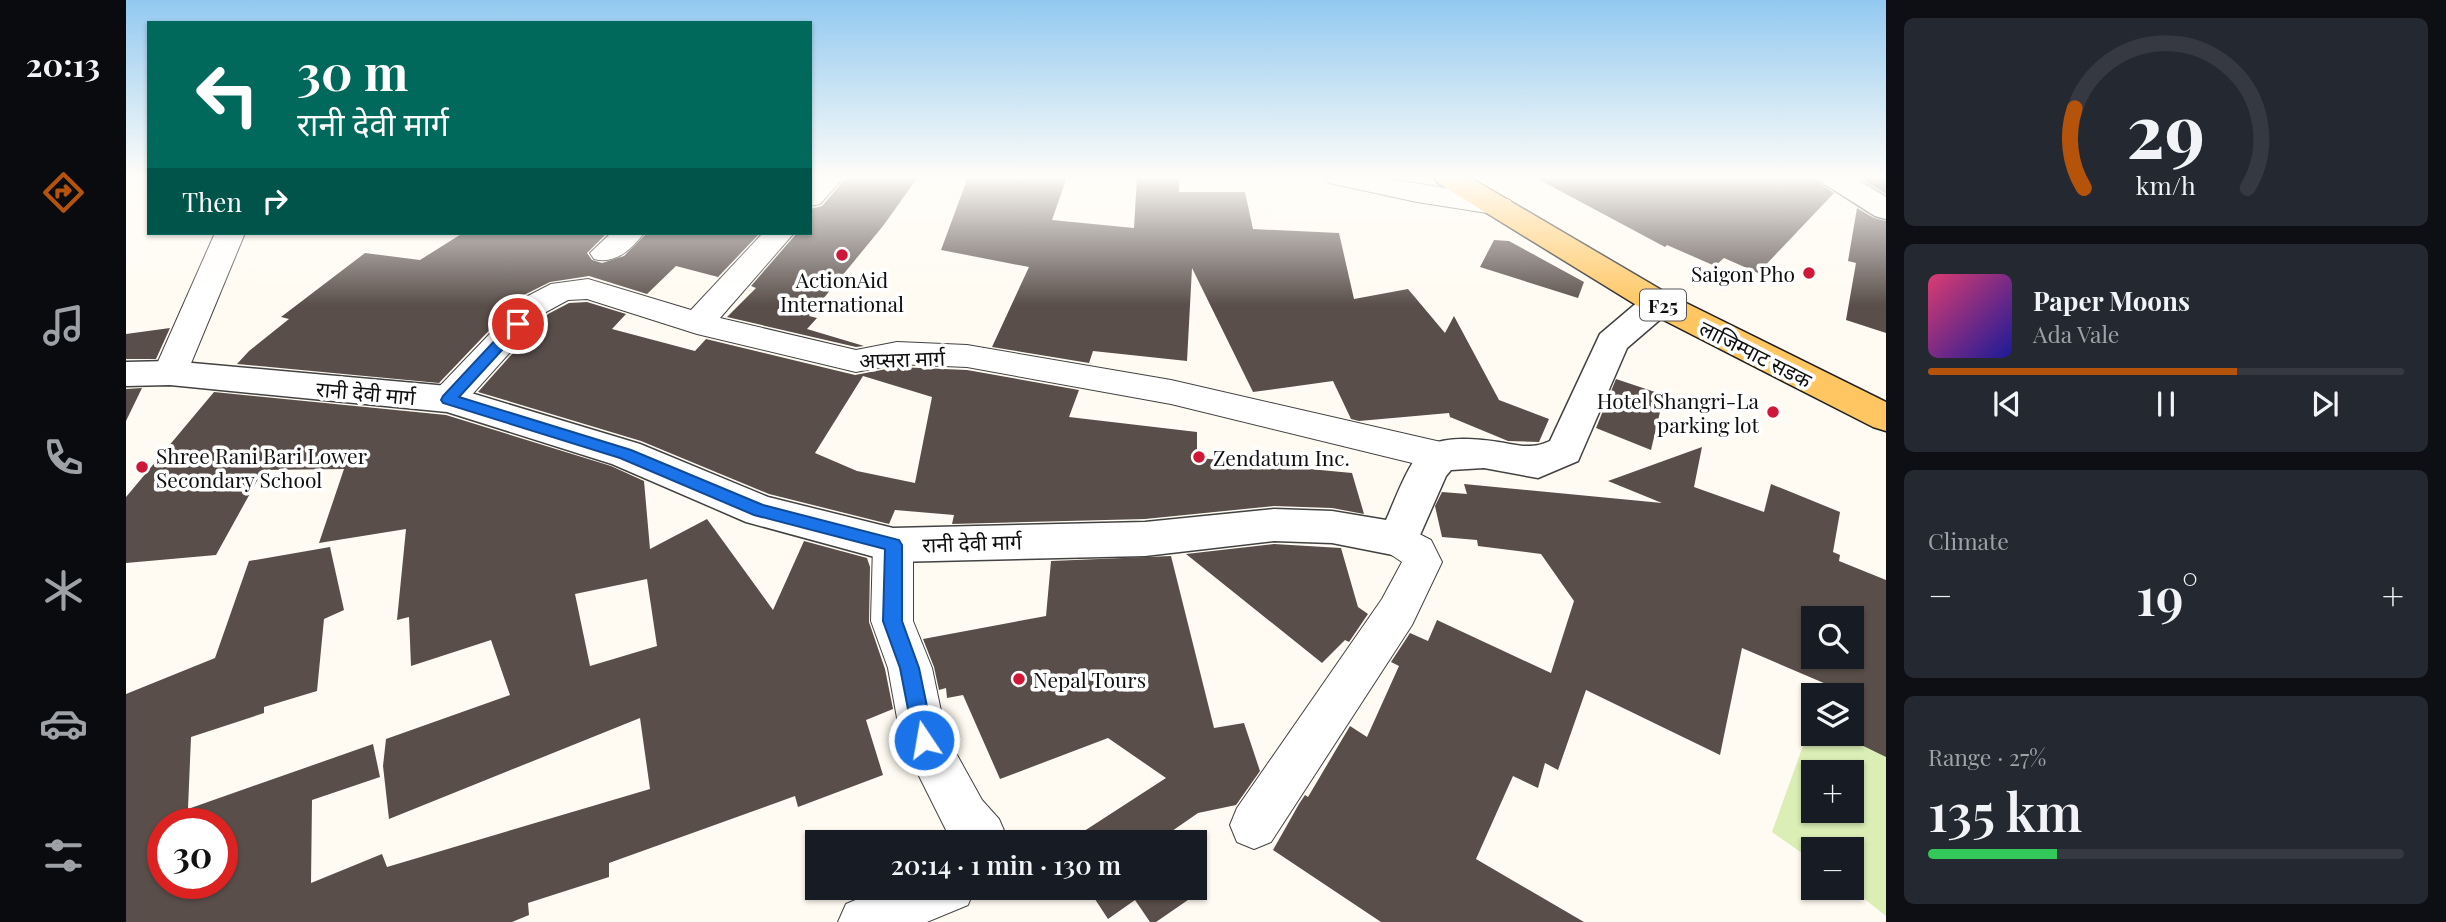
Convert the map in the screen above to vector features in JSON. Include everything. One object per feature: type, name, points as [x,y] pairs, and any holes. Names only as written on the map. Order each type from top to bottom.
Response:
[{"type":"main road","name":"लाजिम्पाट सडक","points":[[1523,220],[1658,303],[1886,418]]},
{"type":"street","points":[[170,373],[229,235]]},
{"type":"street","points":[[605,253],[627,235]]},
{"type":"street","points":[[697,323],[777,235]]},
{"type":"street","name":"अप्सरा मार्ग","points":[[448,400],[536,305],[562,290],[588,289],[697,323],[856,361],[897,353],[967,356],[1171,392],[1441,456]]},
{"type":"street","points":[[1254,825],[1397,612],[1422,562],[1417,551],[1398,539],[1430,468],[1441,456],[1484,454],[1538,463],[1565,451],[1612,342],[1658,303]]},
{"type":"street","name":"रानी देवी मार्ग","points":[[126,374],[170,373],[448,400],[626,454],[760,511],[893,545],[1144,539],[1274,525],[1332,527],[1398,539]]},
{"type":"street","points":[[893,545],[892,621],[910,668],[924,740],[965,817],[977,830]]},
{"type":"street","points":[[864,922],[918,900]]},
{"type":"green space","points":[[1864,709],[1886,719],[1886,916],[1864,899],[1864,837],[1801,837],[1801,853],[1772,832],[1803,746],[1864,746]]},
{"type":"building","points":[[812,220],[887,220],[809,316],[817,318],[807,329],[864,346],[856,347],[727,317],[756,288],[751,286],[795,235],[812,235]]},
{"type":"building","points":[[952,220],[1052,220],[1134,228],[1134,220],[1251,220],[1253,229],[1339,233],[1354,299],[1408,289],[1445,333],[1454,316],[1499,400],[1549,419],[1539,442],[1508,441],[1450,417],[1449,413],[1359,421],[1351,419],[1333,381],[1253,392],[1192,268],[1187,361],[1093,351],[1089,363],[992,347],[1029,267],[941,250]]},
{"type":"building","points":[[1615,220],[1808,220],[1758,273],[1724,258],[1715,266],[1667,245],[1665,247]]},
{"type":"building","points":[[1855,220],[1886,221],[1886,333],[1846,320],[1856,263],[1848,261]]},
{"type":"building","points":[[460,235],[605,235],[587,253],[592,260],[602,263],[624,256],[645,235],[758,235],[718,277],[676,266],[647,294],[589,276],[550,282],[522,296],[439,383],[237,364],[289,319],[281,317],[365,253],[420,260]]},
{"type":"building","points":[[1494,240],[1509,241],[1584,282],[1578,298],[1480,267]]},
{"type":"building","points":[[587,302],[626,314],[612,329],[695,351],[706,339],[855,375],[897,367],[967,370],[1079,390],[1069,417],[1197,432],[1197,458],[1222,460],[1222,465],[1278,466],[1352,473],[1364,514],[1332,508],[1274,506],[1145,519],[952,524],[954,515],[895,510],[889,524],[769,494],[641,441],[478,392],[548,314],[569,303]],"holes":[[[863,376],[932,397],[915,483],[857,471],[815,453]]]},
{"type":"building","points":[[170,328],[156,359],[126,359],[126,334]]},
{"type":"building","points":[[1616,379],[1664,395],[1651,450],[1596,428]]},
{"type":"building","points":[[142,388],[126,421],[126,389]]},
{"type":"building","points":[[214,392],[446,415],[611,466],[644,481],[650,549],[707,519],[773,610],[804,541],[867,558],[870,567],[869,622],[885,669],[893,709],[866,720],[883,775],[798,807],[795,796],[609,863],[609,877],[528,903],[529,915],[512,922],[126,922],[126,694],[215,658],[249,561],[330,547],[344,610],[324,619],[317,691],[264,707],[264,713],[191,737],[188,808],[147,808],[147,899],[238,899],[238,808],[191,808],[373,744],[380,777],[312,800],[311,883],[382,854],[387,867],[650,789],[640,718],[389,819],[383,766],[386,739],[510,695],[491,640],[411,666],[409,617],[397,620],[406,529],[319,543],[344,469],[263,470],[216,555],[126,563],[126,497]],"holes":[[[647,579],[657,646],[590,666],[575,594]]]},
{"type":"building","points":[[1702,447],[1694,487],[1764,512],[1771,484],[1840,512],[1833,552],[1840,555],[1839,561],[1886,580],[1886,757],[1863,746],[1864,683],[1824,683],[1742,648],[1720,755],[1586,690],[1558,770],[1545,763],[1538,788],[1513,776],[1476,859],[1584,922],[1381,922],[1273,850],[1299,804],[1305,795],[1308,797],[1350,726],[1367,737],[1399,666],[1391,662],[1410,633],[1428,641],[1437,620],[1551,673],[1574,601],[1541,554],[1478,546],[1477,540],[1442,537],[1435,506],[1442,492],[1467,494],[1464,484],[1662,503],[1608,481]]},
{"type":"building","points":[[1274,544],[1341,548],[1358,607],[1368,614],[1349,642],[1345,640],[1322,663],[1186,554]]},
{"type":"building","points":[[1171,556],[1214,728],[1244,723],[1260,771],[1236,805],[1198,813],[1174,830],[1086,830],[1166,778],[1108,738],[1000,779],[963,695],[947,698],[946,688],[939,690],[934,667],[923,639],[1046,616],[1051,561]]},
{"type":"building","points":[[1096,900],[1135,900],[1108,919]]},
{"type":"building","points":[[1135,900],[1188,900],[1156,922],[1150,922]]},
{"type":"place","name":"ActionAid International","points":[[842,255]]},
{"type":"place","name":"Saigon Pho","points":[[1809,273]]},
{"type":"place","name":"Hotel Shangri-La parking lot","points":[[1773,412]]},
{"type":"place","name":"Zendatum Inc.","points":[[1199,457]]},
{"type":"place","name":"Shree Rani Bari Lower Secondary School","points":[[142,467]]},
{"type":"place","name":"Nepal Tours","points":[[1019,679]]},
{"type":"route","points":[[518,324],[448,400],[626,454],[760,511],[893,545],[892,621],[910,668],[924,740]]}]
